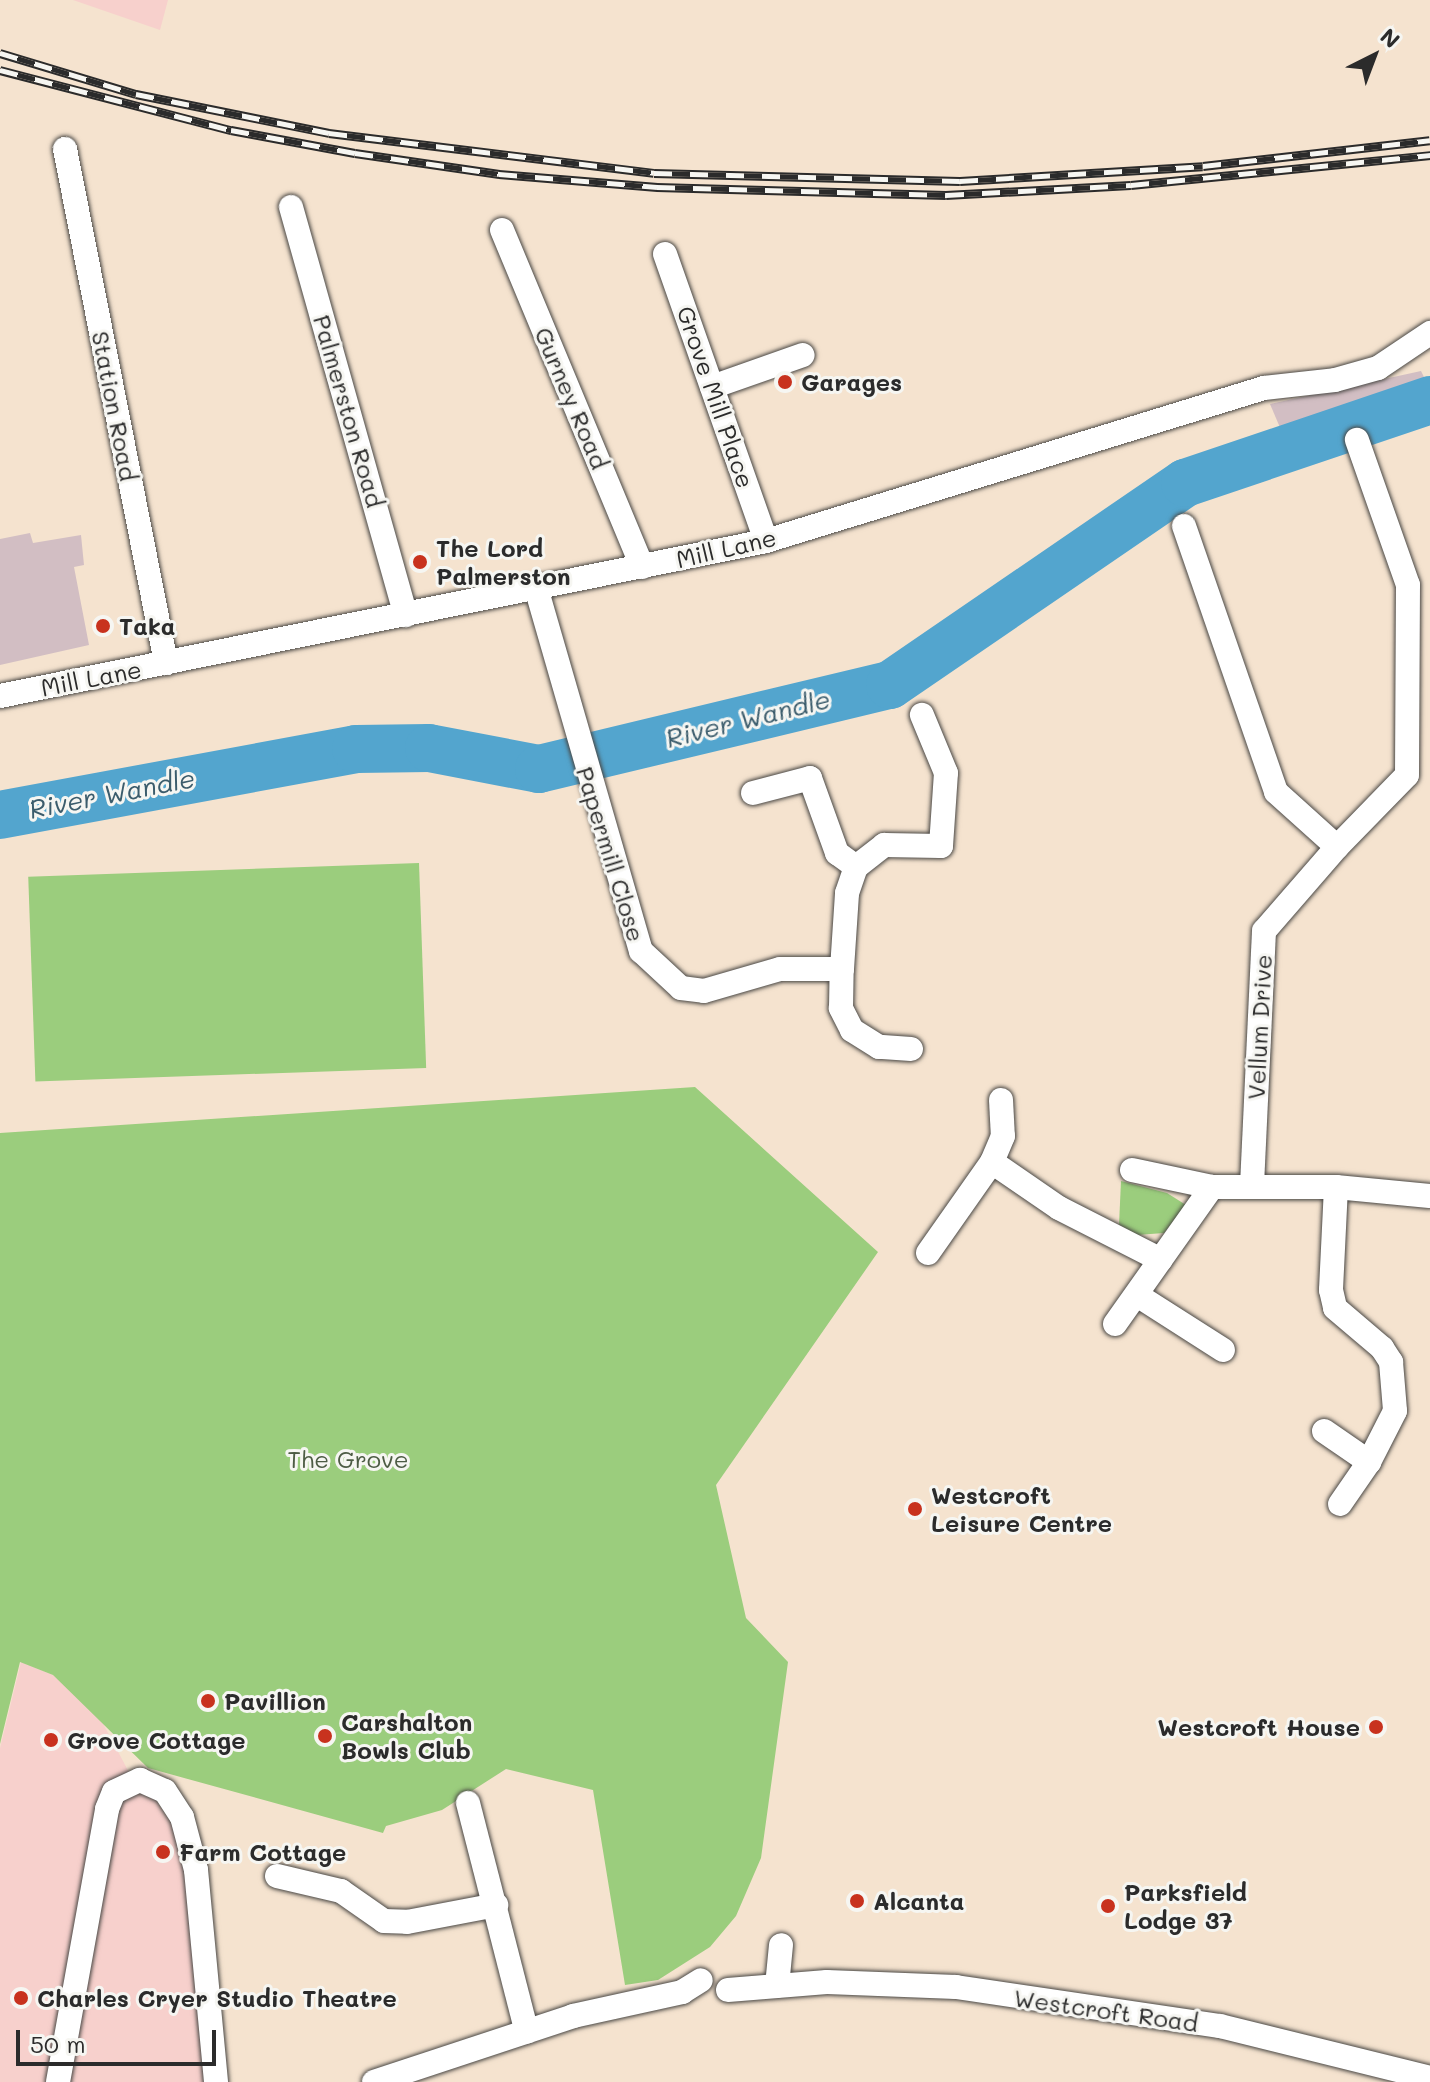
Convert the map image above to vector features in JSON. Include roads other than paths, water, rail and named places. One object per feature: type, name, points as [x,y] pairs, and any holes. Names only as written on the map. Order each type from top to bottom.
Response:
[{"type":"street","name":"Station Road","points":[[65,149],[166,663]]},
{"type":"street","name":"Palmerston Road","points":[[291,207],[406,615]]},
{"type":"street","name":"Gurney Road","points":[[502,230],[642,567]]},
{"type":"street","name":"Grove Mill Place","points":[[665,254],[766,541]]},
{"type":"street","name":"Mill Lane","points":[[0,696],[537,591],[766,541],[1264,388],[1335,380],[1378,368],[1428,341]]},
{"type":"street","points":[[712,387],[803,355]]},
{"type":"street","name":"Vellum Drive","points":[[1252,1186],[1264,931],[1337,847],[1419,776],[1408,585],[1357,440]]},
{"type":"street","points":[[1184,526],[1276,792],[1337,847]]},
{"type":"street","name":"Papermill Close","points":[[537,591],[590,790],[641,951],[681,988],[704,991],[780,969],[842,969]]},
{"type":"street","points":[[911,1049],[862,1040],[843,1020],[842,969],[847,893],[856,867],[884,845],[941,846],[946,773],[922,715]]},
{"type":"street","points":[[753,793],[810,778],[837,853],[856,867]]},
{"type":"street","points":[[928,1253],[992,1162],[1003,1136],[1001,1100]]},
{"type":"street","points":[[992,1162],[1059,1208],[1161,1260]]},
{"type":"street","points":[[1132,1170],[1212,1187],[1336,1187],[1430,1196]]},
{"type":"street","points":[[1115,1324],[1212,1187]]},
{"type":"street","points":[[1336,1187],[1331,1290],[1335,1308],[1382,1348],[1394,1381],[1395,1411],[1369,1462],[1340,1504]]},
{"type":"street","points":[[1137,1295],[1223,1350]]},
{"type":"street","points":[[1324,1431],[1369,1462]]},
{"type":"street","points":[[58,2082],[107,1809],[114,1792],[140,1780],[165,1791],[182,1817],[196,1870],[216,2082]]},
{"type":"street","points":[[468,1803],[527,2032]]},
{"type":"street","points":[[277,1876],[341,1891],[384,1921],[407,1922],[496,1905]]},
{"type":"street","points":[[777,1986],[781,1945]]},
{"type":"street","points":[[374,2082],[613,2004],[682,1992],[701,1980]]},
{"type":"street","name":"Westcroft Road","points":[[728,1990],[900,1982],[956,1987],[1220,2026],[1430,2078]]},
{"type":"waterway","name":"River Wandle","points":[[0,815],[356,749],[429,748],[539,769],[890,685],[1185,483],[1430,400]]},
{"type":"railway","points":[[0,53],[136,94],[329,133],[654,173],[960,181],[1203,166],[1430,140]]},
{"type":"railway","points":[[0,70],[231,130],[355,153],[499,174],[657,187],[946,195],[1131,185],[1430,155]]},
{"type":"place","name":"Garages","points":[[785,382]]},
{"type":"place","name":"The Lord Palmerston","points":[[420,562]]},
{"type":"place","name":"Taka","points":[[103,626]]},
{"type":"place","name":"Westcroft Leisure Centre","points":[[915,1509]]},
{"type":"place","name":"Pavillion","points":[[208,1701]]},
{"type":"place","name":"Westcroft House","points":[[1376,1727]]},
{"type":"place","name":"Carshalton Bowls Club","points":[[325,1736]]},
{"type":"place","name":"Grove Cottage","points":[[51,1740]]},
{"type":"place","name":"Farm Cottage","points":[[163,1852]]},
{"type":"place","name":"Alcanta","points":[[857,1901]]},
{"type":"place","name":"Parksfield Lodge 37","points":[[1108,1906]]},
{"type":"place","name":"Charles Cryer Studio Theatre","points":[[21,1998]]},
{"type":"park label","name":"The Grove","points":[[348,1459]]}]
